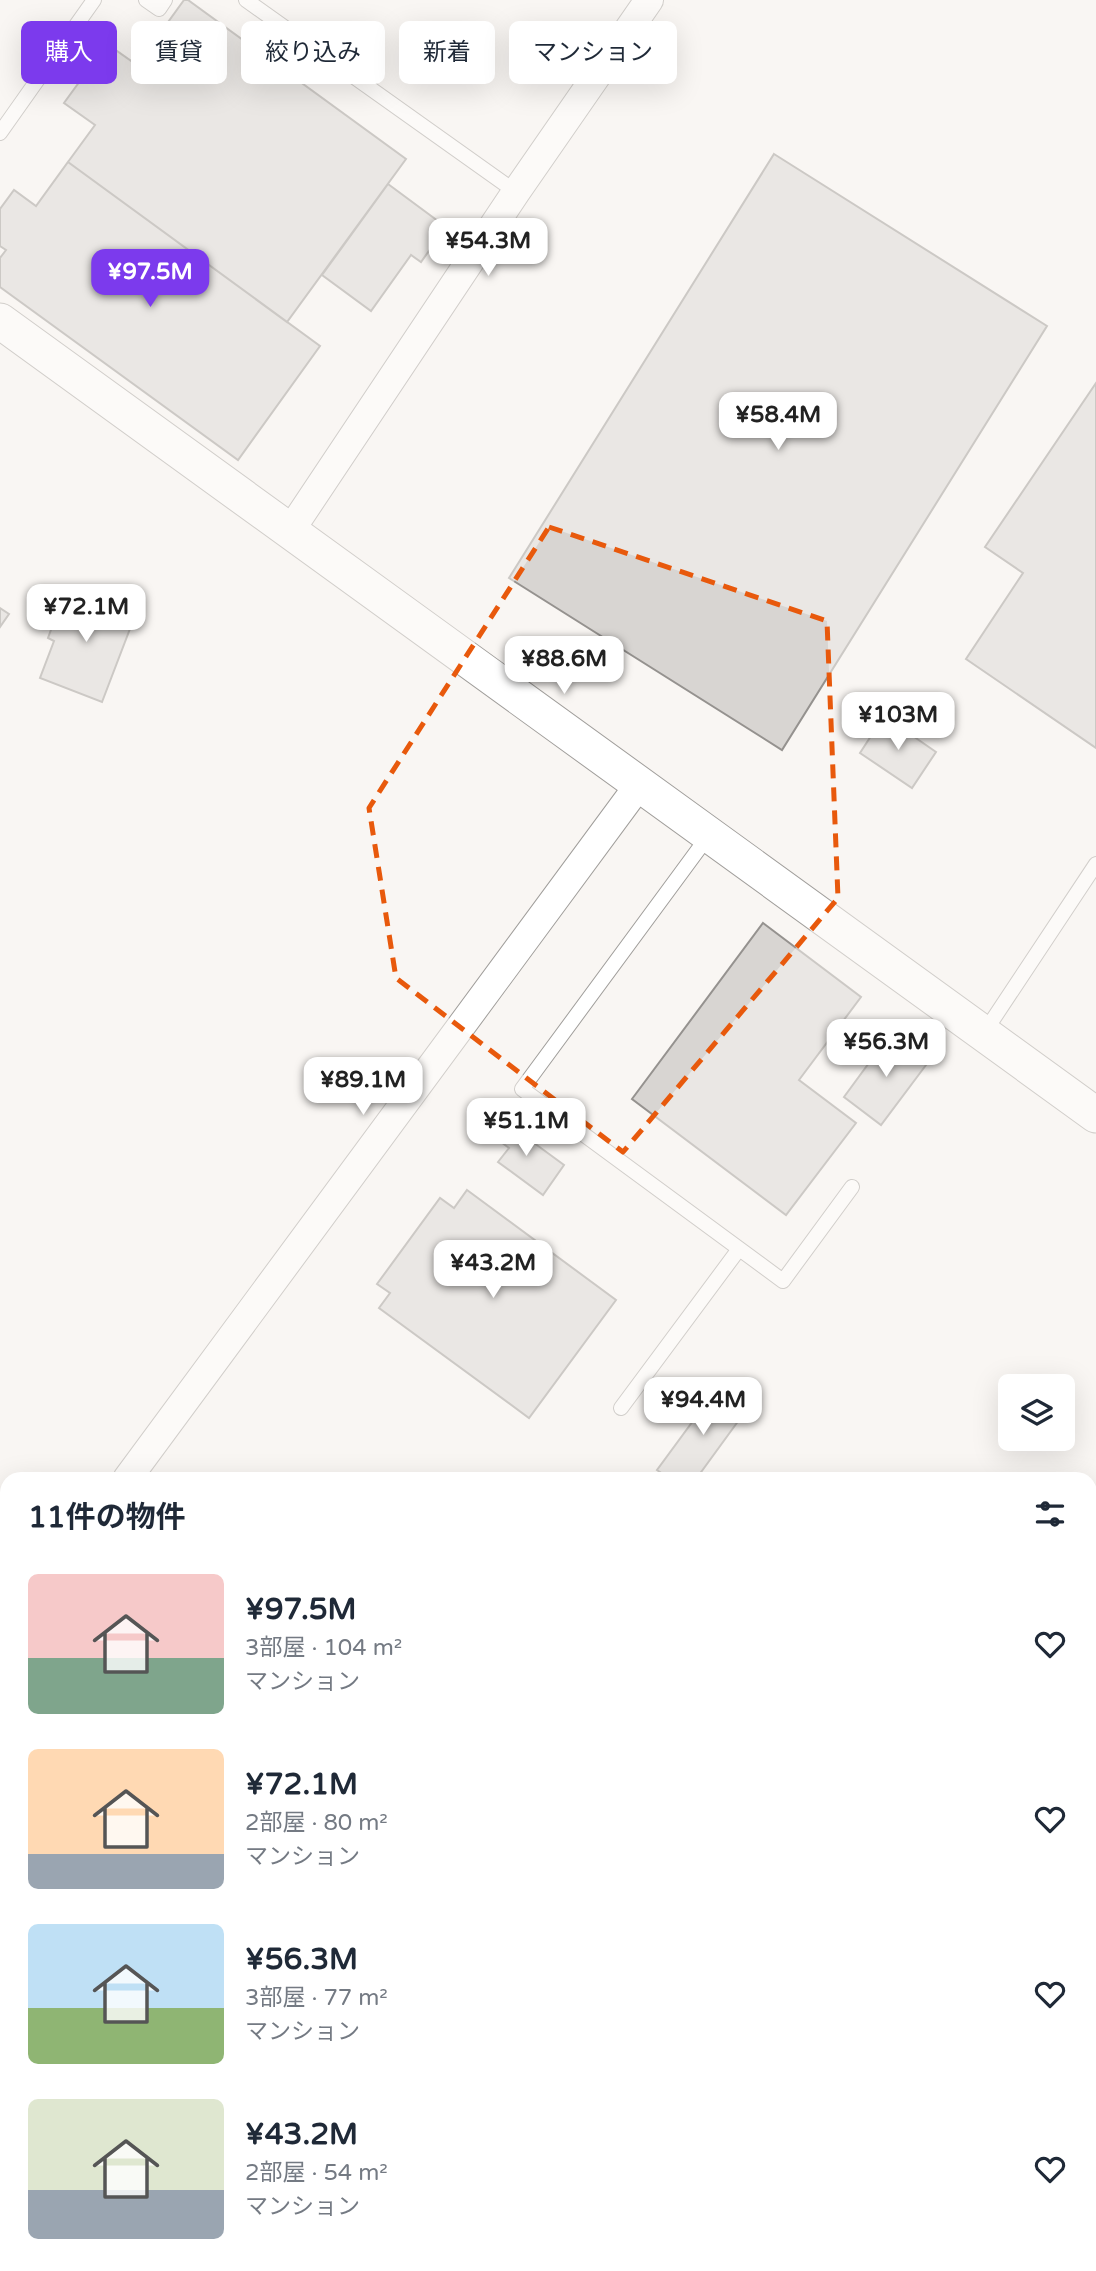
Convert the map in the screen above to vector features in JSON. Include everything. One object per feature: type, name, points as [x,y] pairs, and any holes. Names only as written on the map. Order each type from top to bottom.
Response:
[{"type":"street","points":[[290,531],[516,192],[649,0]]},
{"type":"street","points":[[0,321],[1096,1115]]},
{"type":"street","points":[[132,1472],[639,785]]},
{"type":"lane","points":[[0,133],[94,0]]},
{"type":"lane","points":[[146,0],[159,9],[165,0]]},
{"type":"lane","points":[[246,0],[516,192]]},
{"type":"lane","points":[[709,835],[522,1089],[783,1282],[852,1188]]},
{"type":"lane","points":[[984,1033],[1096,864]]},
{"type":"lane","points":[[621,1408],[738,1249]]},
{"type":"highlighted area","points":[[549,527],[827,621],[838,898],[623,1152],[396,978],[369,808]]},
{"type":"building","points":[[184,0],[188,0],[217,21],[169,21]]},
{"type":"building","points":[[227,28],[241,39],[241,84],[303,84],[406,159],[287,322],[68,162],[95,125],[64,103],[78,84],[117,84],[117,51],[131,61],[131,84],[227,84]]},
{"type":"building","points":[[774,154],[1047,326],[782,750],[509,578]]},
{"type":"building","points":[[68,162],[320,346],[238,460],[0,287],[0,258],[6,250],[0,246],[0,209],[14,190],[36,206]]},
{"type":"building","points":[[388,184],[446,227],[421,262],[411,255],[371,311],[322,275]]},
{"type":"building","points":[[1096,383],[1096,748],[966,659],[1023,573],[985,547]]},
{"type":"building","points":[[67,586],[136,613],[102,702],[40,678],[54,641],[48,638]]},
{"type":"building","points":[[0,608],[9,614],[0,627]]},
{"type":"building","points":[[884,716],[936,752],[912,788],[860,753]]},
{"type":"building","points":[[763,923],[861,997],[799,1080],[856,1123],[786,1215],[632,1099]]},
{"type":"building","points":[[891,1033],[929,1061],[881,1125],[844,1097]]},
{"type":"building","points":[[500,1118],[564,1165],[543,1195],[498,1162],[509,1148],[489,1133]]},
{"type":"building","points":[[467,1190],[616,1300],[529,1418],[379,1308],[390,1293],[377,1284],[440,1198],[454,1208]]},
{"type":"building","points":[[718,1387],[747,1409],[701,1472],[657,1470]]}]
